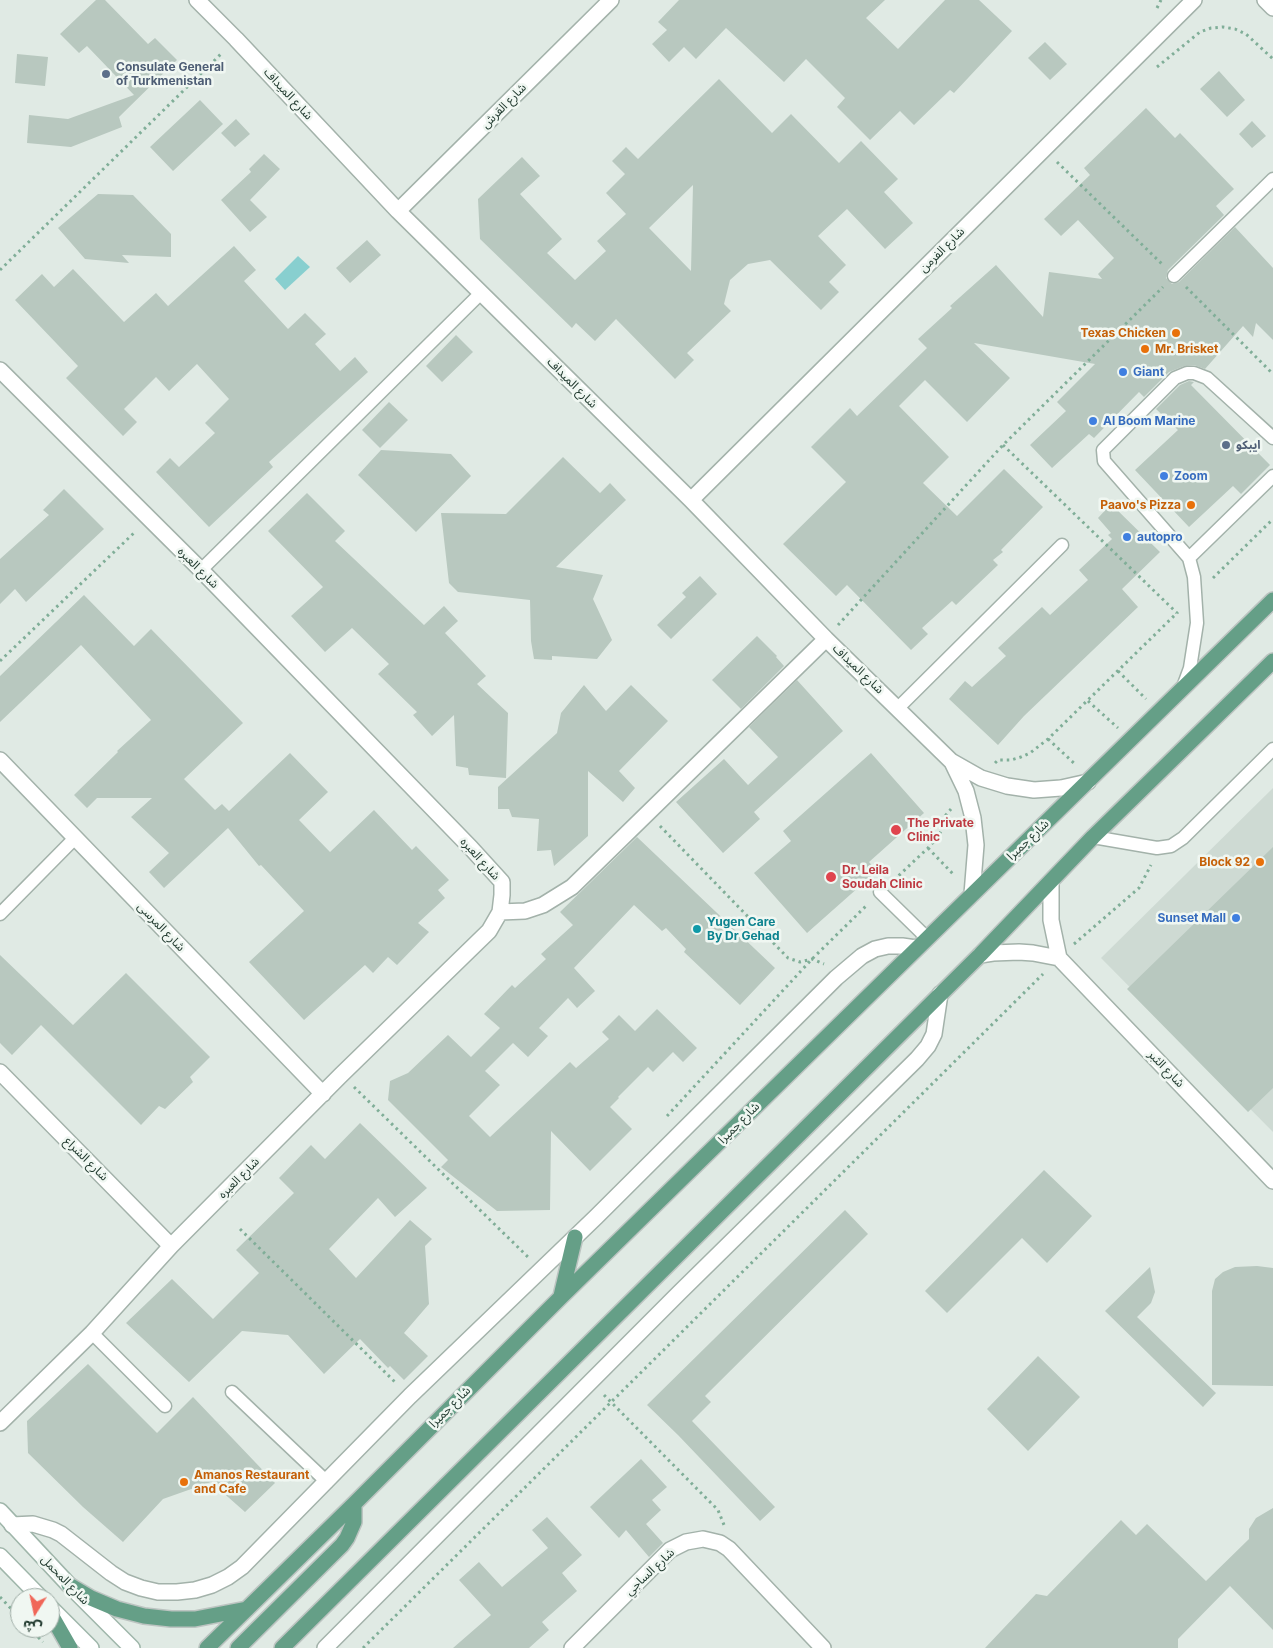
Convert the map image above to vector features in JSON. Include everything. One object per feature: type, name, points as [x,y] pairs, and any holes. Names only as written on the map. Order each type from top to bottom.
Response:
[{"type":"main road","name":"شارع جميرا","points":[[207,1648],[354,1504],[560,1297],[1273,600]]},
{"type":"main road","points":[[282,1648],[980,955],[1093,837],[1273,661]]},
{"type":"main road","points":[[560,1297],[575,1237]]},
{"type":"main road","points":[[238,1648],[342,1545],[354,1522],[354,1504]]},
{"type":"main road","points":[[69,1585],[108,1606],[144,1616],[171,1619],[195,1618],[247,1609]]},
{"type":"main road","points":[[60,1630],[70,1648]]},
{"type":"street","name":"شارع الميداف","points":[[197,0],[398,211],[691,500],[826,639],[951,761],[981,778],[1007,786],[1034,790],[1061,788],[1089,781]]},
{"type":"street","name":"شارع القرش","points":[[398,211],[611,0]]},
{"type":"street","name":"شارع الفرمن","points":[[691,500],[1194,0]]},
{"type":"street","name":"شارع العبره","points":[[0,370],[201,570],[502,882],[500,912],[489,931],[341,1074],[171,1246],[92,1333],[1,1427]]},
{"type":"street","points":[[500,912],[525,911],[543,905],[572,887],[826,639]]},
{"type":"street","name":"شارع المرسى","points":[[0,760],[323,1094]]},
{"type":"street","name":"شارع الميداف","points":[[951,761],[966,791],[973,818],[976,845],[972,894]]},
{"type":"street","points":[[980,955],[1020,952],[1059,958],[1052,920],[1051,882]]},
{"type":"street","points":[[12,1525],[33,1524],[53,1530],[111,1573],[125,1582],[141,1588],[158,1592],[195,1590],[212,1585],[228,1577],[242,1567],[410,1396],[575,1237],[836,978],[862,956],[875,949],[922,943]]},
{"type":"street","name":"شارع الثبر","points":[[1059,958],[1273,1181]]},
{"type":"street","points":[[325,1648],[922,1053],[934,1034],[940,994]]},
{"type":"street","name":"شارع الشراع","points":[[0,1072],[171,1246]]},
{"type":"street","name":"شارع المحمل","points":[[0,1511],[69,1585],[132,1648]]},
{"type":"street","name":"شارع الساجي","points":[[572,1648],[670,1550],[686,1542],[703,1539],[720,1543]]},
{"type":"street","points":[[720,1543],[729,1549],[823,1648]]},
{"type":"street","points":[[0,1556],[31,1588]]},
{"type":"street","points":[[60,1617],[91,1648]]},
{"type":"lane","points":[[1174,276],[1273,180]]},
{"type":"lane","points":[[201,570],[480,293]]},
{"type":"lane","points":[[1182,690],[1190,668],[1197,623],[1194,577],[1189,558],[1104,461],[1102,455],[1106,446],[1175,378],[1181,374],[1194,372],[1207,378],[1273,438]]},
{"type":"lane","points":[[1189,558],[1273,476]]},
{"type":"lane","points":[[898,708],[1062,545]]},
{"type":"lane","points":[[1093,837],[1157,848],[1171,846],[1183,838],[1273,750]]},
{"type":"lane","points":[[0,914],[75,838]]},
{"type":"lane","points":[[880,892],[922,943]]},
{"type":"lane","points":[[92,1333],[165,1406]]},
{"type":"lane","points":[[232,1392],[326,1482]]},
{"type":"path","points":[[1153,13],[1161,0]]},
{"type":"path","points":[[1138,56],[1149,65],[1157,66],[1200,32],[1211,28],[1223,27],[1235,29],[1246,34],[1273,59]]},
{"type":"path","points":[[0,270],[236,39]]},
{"type":"path","points":[[1044,149],[1273,374]]},
{"type":"path","points":[[826,639],[1003,445],[1174,276]]},
{"type":"path","points":[[1003,445],[1178,613]]},
{"type":"path","points":[[0,661],[149,519]]},
{"type":"path","points":[[981,778],[998,760],[1011,760],[1021,757],[1048,739],[1273,519]]},
{"type":"path","points":[[1118,671],[1160,712]]},
{"type":"path","points":[[1088,701],[1131,740]]},
{"type":"path","points":[[1048,739],[1089,781]]},
{"type":"path","points":[[665,1118],[812,959],[928,848],[942,831],[945,816],[966,791]]},
{"type":"path","points":[[648,813],[788,958],[800,962],[812,959],[823,963],[836,978]]},
{"type":"path","points":[[928,848],[972,894]]},
{"type":"path","points":[[363,1648],[1059,958],[1139,888],[1148,873],[1157,848]]},
{"type":"path","points":[[341,1074],[530,1259]]},
{"type":"path","points":[[240,1229],[399,1386],[393,1392]]},
{"type":"path","points":[[592,1381],[610,1403],[718,1510],[724,1525],[720,1543]]},
{"type":"path","points":[[0,1597],[10,1608]]},
{"type":"path","points":[[38,1638],[48,1648]]},
{"type":"shaded area","name":"Sunset Mall","points":[[1273,788],[1273,1132],[1101,958]]},
{"type":"water","points":[[298,256],[310,267],[285,290],[275,279]]},
{"type":"building","points":[[96,0],[105,0],[148,44],[155,38],[177,60],[119,117],[122,127],[71,147],[27,143],[29,115],[68,119],[134,95],[87,46],[79,53],[60,34]]},
{"type":"building","points":[[679,0],[885,0],[866,18],[898,49],[945,0],[979,0],[1012,31],[954,93],[950,90],[914,125],[900,111],[870,140],[837,107],[845,98],[806,59],[784,82],[726,28],[696,59],[684,47],[669,62],[652,44],[667,30],[658,22]]},
{"type":"building","points":[[1045,42],[1067,64],[1050,80],[1028,58]]},
{"type":"building","points":[[17,54],[48,57],[45,86],[15,83]]},
{"type":"building","points":[[1219,71],[1245,100],[1227,117],[1200,89]]},
{"type":"building","points":[[719,79],[772,133],[791,114],[839,163],[861,141],[898,179],[884,192],[913,223],[885,249],[847,209],[818,236],[846,265],[829,282],[839,292],[821,310],[770,260],[748,264],[730,280],[724,304],[731,311],[687,353],[694,360],[675,379],[616,319],[595,341],[576,323],[572,328],[480,239],[478,199],[522,157],[540,176],[520,194],[562,239],[547,253],[575,280],[606,251],[597,241],[626,214],[606,193],[625,174],[612,161],[626,147],[638,159]],"holes":[[[693,185],[691,271],[649,228]]]},
{"type":"building","points":[[200,100],[223,124],[173,171],[150,147]]},
{"type":"building","points":[[1146,108],[1175,138],[1180,133],[1234,189],[1216,206],[1224,215],[1168,270],[1166,278],[1172,284],[1179,282],[1235,227],[1273,268],[1273,340],[1256,323],[1253,337],[1243,326],[1205,369],[1194,365],[1184,366],[1169,372],[1144,397],[1139,392],[1094,438],[1089,434],[1052,468],[1030,445],[1066,411],[1057,402],[1095,364],[974,343],[1010,378],[967,422],[925,380],[899,406],[949,457],[923,483],[957,516],[1004,469],[1043,507],[1001,550],[1003,552],[993,560],[998,565],[956,605],[952,601],[922,628],[928,634],[911,650],[847,585],[836,596],[783,544],[846,482],[811,447],[850,408],[857,416],[927,348],[918,339],[952,308],[950,306],[996,265],[1043,317],[1049,272],[1102,279],[1098,274],[1114,258],[1078,220],[1061,236],[1044,219],[1090,175],[1084,168]]},
{"type":"building","points":[[236,119],[250,134],[235,147],[221,133]]},
{"type":"building","points":[[1252,121],[1266,136],[1252,148],[1239,134]]},
{"type":"building","points":[[264,154],[280,169],[250,200],[267,217],[250,232],[221,200],[251,172],[249,169]]},
{"type":"building","points":[[98,194],[133,195],[171,234],[171,257],[122,255],[129,263],[85,259],[58,228]]},
{"type":"building","points":[[367,240],[381,255],[350,283],[336,268]]},
{"type":"building","points":[[234,246],[256,270],[244,281],[288,329],[305,313],[326,334],[315,344],[340,371],[355,357],[368,372],[269,462],[273,467],[209,527],[156,472],[170,458],[179,467],[215,433],[205,423],[229,399],[197,364],[169,391],[156,377],[124,409],[137,422],[123,436],[66,378],[78,366],[15,300],[42,274],[54,287],[73,269],[124,322],[156,293],[168,306]]},
{"type":"building","points":[[456,335],[473,352],[442,382],[426,366]]},
{"type":"building","points":[[1189,381],[1194,382],[1191,385],[1270,465],[1241,494],[1233,486],[1189,527],[1135,470],[1178,430],[1156,409],[1180,385]]},
{"type":"building","points":[[389,402],[408,420],[380,448],[362,430]]},
{"type":"building","points":[[381,450],[451,454],[471,476],[416,532],[358,475]]},
{"type":"building","points":[[563,457],[600,493],[610,483],[626,500],[556,567],[603,575],[593,599],[612,640],[597,659],[552,656],[552,660],[534,659],[531,641],[530,600],[458,592],[449,583],[441,513],[506,514]]},
{"type":"building","points":[[64,489],[104,529],[26,602],[15,589],[0,604],[0,559],[49,515],[43,510]]},
{"type":"building","points":[[307,493],[345,531],[335,541],[424,625],[444,606],[458,621],[445,633],[486,676],[477,684],[508,713],[506,778],[469,775],[468,768],[456,766],[454,715],[432,736],[413,715],[417,712],[378,674],[389,664],[352,628],[325,652],[291,616],[323,587],[268,531]]},
{"type":"building","points":[[1111,504],[1160,552],[1122,589],[1138,607],[1024,716],[998,745],[949,699],[965,681],[972,687],[1006,656],[998,648],[1042,607],[1050,615],[1088,580],[1079,570],[1112,539],[1108,535],[1111,533],[1098,518]]},
{"type":"building","points":[[700,576],[717,594],[671,639],[657,625],[686,597],[682,593]]},
{"type":"building","points":[[84,595],[134,646],[151,629],[243,723],[184,779],[215,810],[222,804],[229,811],[290,753],[328,792],[299,820],[330,852],[374,810],[412,850],[416,846],[449,880],[438,890],[445,898],[418,923],[429,932],[397,965],[388,957],[373,973],[365,965],[304,1020],[249,962],[304,911],[261,865],[259,866],[228,828],[164,888],[149,872],[169,853],[131,817],[152,798],[97,798],[87,808],[74,795],[117,751],[151,720],[81,645],[0,722],[0,676]]},
{"type":"building","points":[[757,636],[784,666],[741,709],[712,680]]},
{"type":"building","points":[[797,680],[843,731],[754,812],[760,819],[723,853],[676,802],[724,759],[748,785],[778,757],[749,727]]},
{"type":"building","points":[[584,685],[606,711],[631,685],[668,721],[619,771],[635,788],[623,802],[588,771],[588,836],[554,866],[551,850],[537,851],[539,819],[512,817],[509,809],[498,809],[498,787],[557,733],[561,713]]},
{"type":"building","points":[[871,753],[924,813],[869,862],[877,871],[807,933],[754,873],[791,841],[783,831]]},
{"type":"building","points":[[637,837],[775,968],[740,1005],[684,952],[686,949],[666,928],[662,931],[634,905],[574,968],[595,991],[577,1008],[568,998],[539,1028],[548,1036],[528,1057],[513,1043],[485,1071],[500,1085],[469,1116],[490,1137],[570,1062],[576,1068],[609,1039],[602,1032],[619,1015],[635,1031],[657,1009],[697,1048],[683,1062],[673,1052],[653,1072],[648,1067],[618,1097],[610,1107],[632,1129],[590,1171],[551,1131],[550,1210],[497,1211],[441,1167],[448,1160],[388,1100],[390,1081],[408,1073],[448,1035],[471,1057],[500,1028],[484,1014],[512,985],[515,988],[546,959],[541,954],[573,925],[560,912]]},
{"type":"building","name":"Sunset Mall","points":[[1273,847],[1273,1088],[1248,1112],[1127,989]]},
{"type":"building","points":[[0,955],[73,1025],[126,973],[210,1057],[190,1077],[193,1082],[165,1109],[159,1106],[141,1125],[41,1025],[12,1055],[0,1043]]},
{"type":"building","points":[[360,1123],[427,1188],[395,1217],[378,1198],[329,1249],[356,1278],[410,1220],[432,1239],[425,1246],[429,1304],[404,1333],[428,1356],[404,1380],[390,1366],[388,1368],[360,1339],[324,1374],[288,1335],[242,1331],[189,1382],[126,1323],[172,1279],[213,1319],[259,1273],[236,1250],[294,1193],[279,1178],[311,1145],[325,1159]]},
{"type":"building","points":[[1044,1170],[1092,1216],[1047,1263],[1022,1238],[947,1313],[925,1291]]},
{"type":"building","points":[[845,1210],[868,1234],[705,1396],[711,1402],[692,1421],[775,1507],[760,1521],[647,1405]]},
{"type":"building","points":[[1257,1266],[1273,1268],[1273,1386],[1212,1385],[1212,1291],[1215,1279],[1223,1272],[1235,1267]]},
{"type":"building","points":[[1150,1267],[1155,1292],[1151,1303],[1137,1317],[1216,1393],[1203,1407],[1105,1311]]},
{"type":"building","points":[[1038,1356],[1080,1397],[1028,1451],[987,1409]]},
{"type":"building","points":[[88,1364],[157,1433],[193,1397],[275,1483],[245,1512],[211,1482],[163,1499],[123,1542],[83,1507],[28,1453],[27,1421]]},
{"type":"building","points":[[641,1459],[667,1487],[652,1500],[661,1510],[646,1524],[663,1543],[649,1557],[626,1530],[619,1538],[590,1507]]},
{"type":"building","points":[[1273,1508],[1273,1630],[1230,1586],[1178,1639],[1178,1648],[985,1648],[1036,1594],[1047,1596],[1121,1520],[1136,1535],[1147,1524],[1206,1581],[1249,1539],[1249,1529],[1256,1518]]},
{"type":"building","points":[[547,1517],[582,1555],[562,1573],[577,1591],[542,1622],[549,1630],[529,1648],[453,1648],[491,1615],[459,1580],[479,1562],[502,1587],[548,1548],[532,1530]]},
{"type":"place","name":"Consulate General of Turkmenistan","points":[[106,74]]},
{"type":"place","name":"Texas Chicken","points":[[1176,333]]},
{"type":"place","name":"Mr. Brisket","points":[[1145,349]]},
{"type":"place","name":"Giant","points":[[1123,372]]},
{"type":"place","name":"Al Boom Marine","points":[[1093,421]]},
{"type":"place","name":"ايبكو","points":[[1226,445]]},
{"type":"place","name":"Zoom","points":[[1164,476]]},
{"type":"place","name":"Paavo's Pizza","points":[[1191,505]]},
{"type":"place","name":"autopro","points":[[1127,537]]},
{"type":"place","name":"The Private Clinic","points":[[896,830]]},
{"type":"place","name":"Block 92","points":[[1260,862]]},
{"type":"place","name":"Dr. Leila Soudah Clinic","points":[[831,877]]},
{"type":"place","name":"Sunset Mall","points":[[1236,918]]},
{"type":"place","name":"Yugen Care By Dr Gehad","points":[[697,929]]},
{"type":"place","name":"Amanos Restaurant and Cafe","points":[[184,1482]]}]
